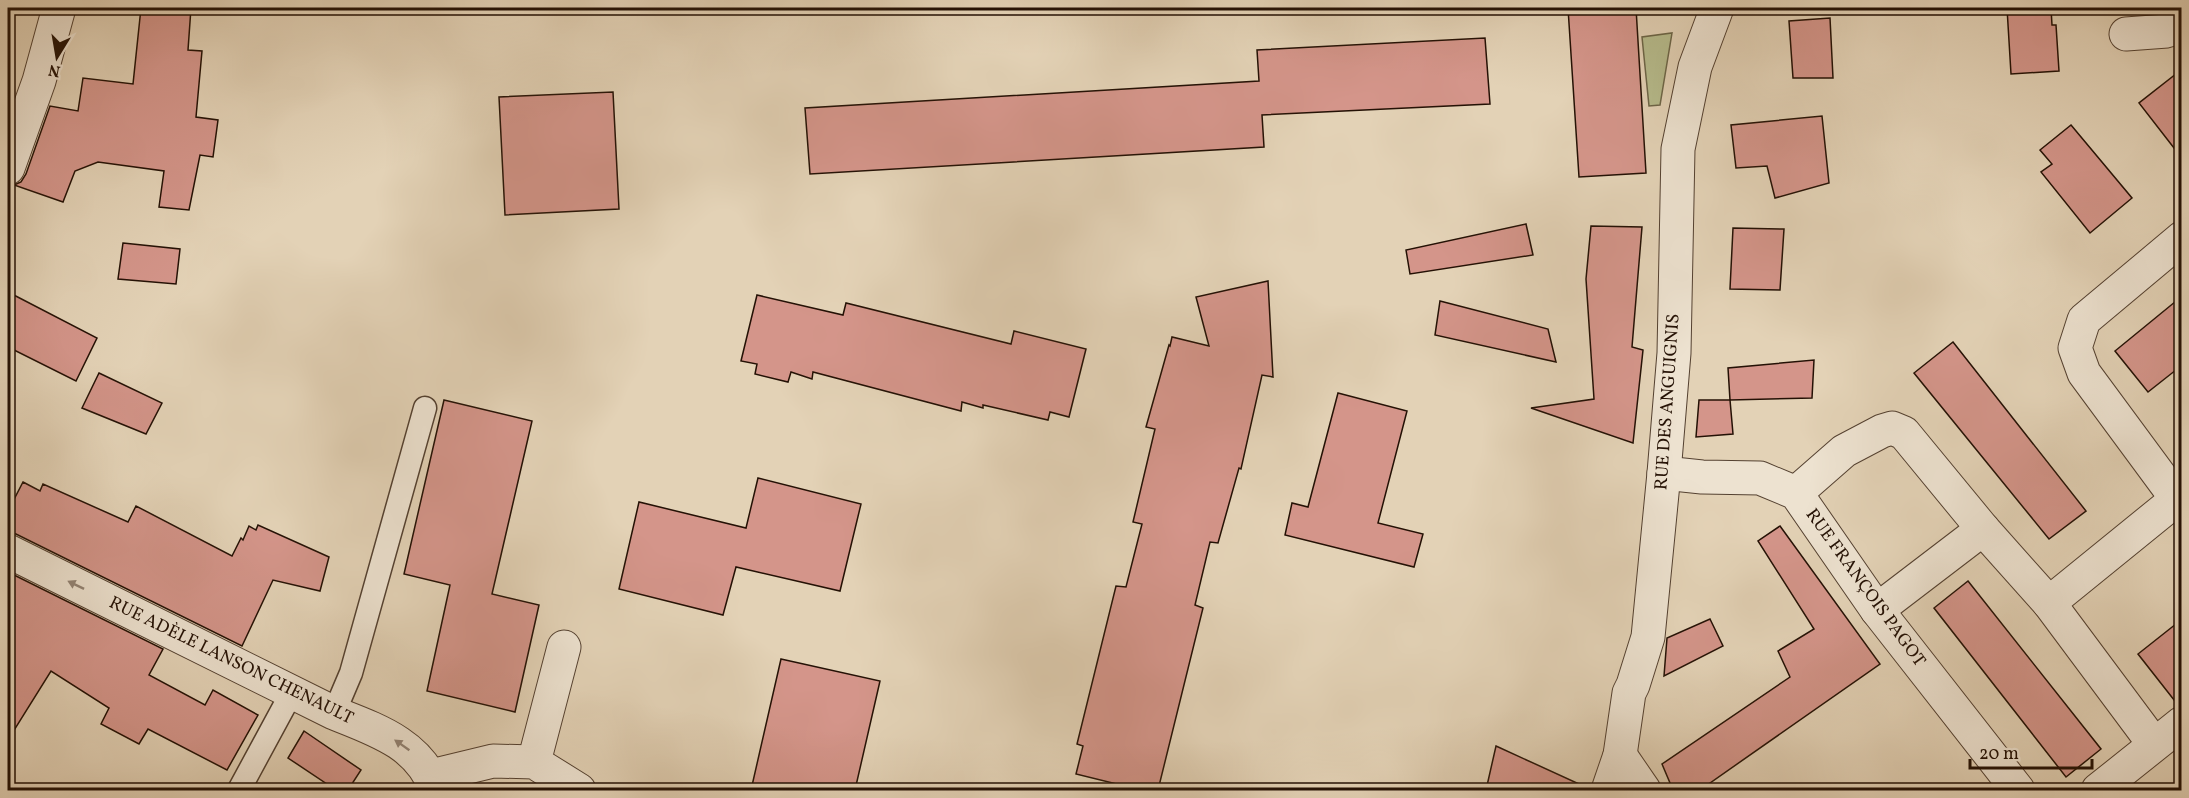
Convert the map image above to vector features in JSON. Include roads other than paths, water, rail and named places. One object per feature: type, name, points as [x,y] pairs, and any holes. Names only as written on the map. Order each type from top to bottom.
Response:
[{"type":"street","points":[[8,168],[39,81],[59,8]]},
{"type":"street","name":"RUE DES ANGUIGNIS","points":[[1608,790],[1620,755],[1629,693],[1634,685],[1648,637],[1674,353],[1678,149],[1695,67],[1717,8]]},
{"type":"street","points":[[2126,34],[2167,31],[2181,20]]},
{"type":"street","points":[[2049,603],[2179,497],[2084,373],[2075,348],[2084,320],[2181,238]]},
{"type":"street","points":[[1796,493],[1844,450],[1882,431],[1893,428],[1904,433],[1983,529],[2049,603],[2154,744]]},
{"type":"street","name":"RUE FRANÇOIS PAGOT","points":[[1664,473],[1702,477],[1760,478],[1796,493],[1877,610],[2018,790]]},
{"type":"street","points":[[1877,610],[1983,529]]},
{"type":"street","name":"RUE ADÈLE LANSON CHENAULT","points":[[8,551],[334,713],[384,733],[411,752],[434,783]]},
{"type":"street","points":[[534,762],[564,647]]},
{"type":"street","points":[[2098,790],[2181,723]]},
{"type":"street","points":[[1620,755],[1644,790]]},
{"type":"street","points":[[434,783],[493,761],[534,762],[579,790]]},
{"type":"lane","points":[[334,713],[351,673],[425,408]]},
{"type":"lane","points":[[240,790],[292,692]]}]
